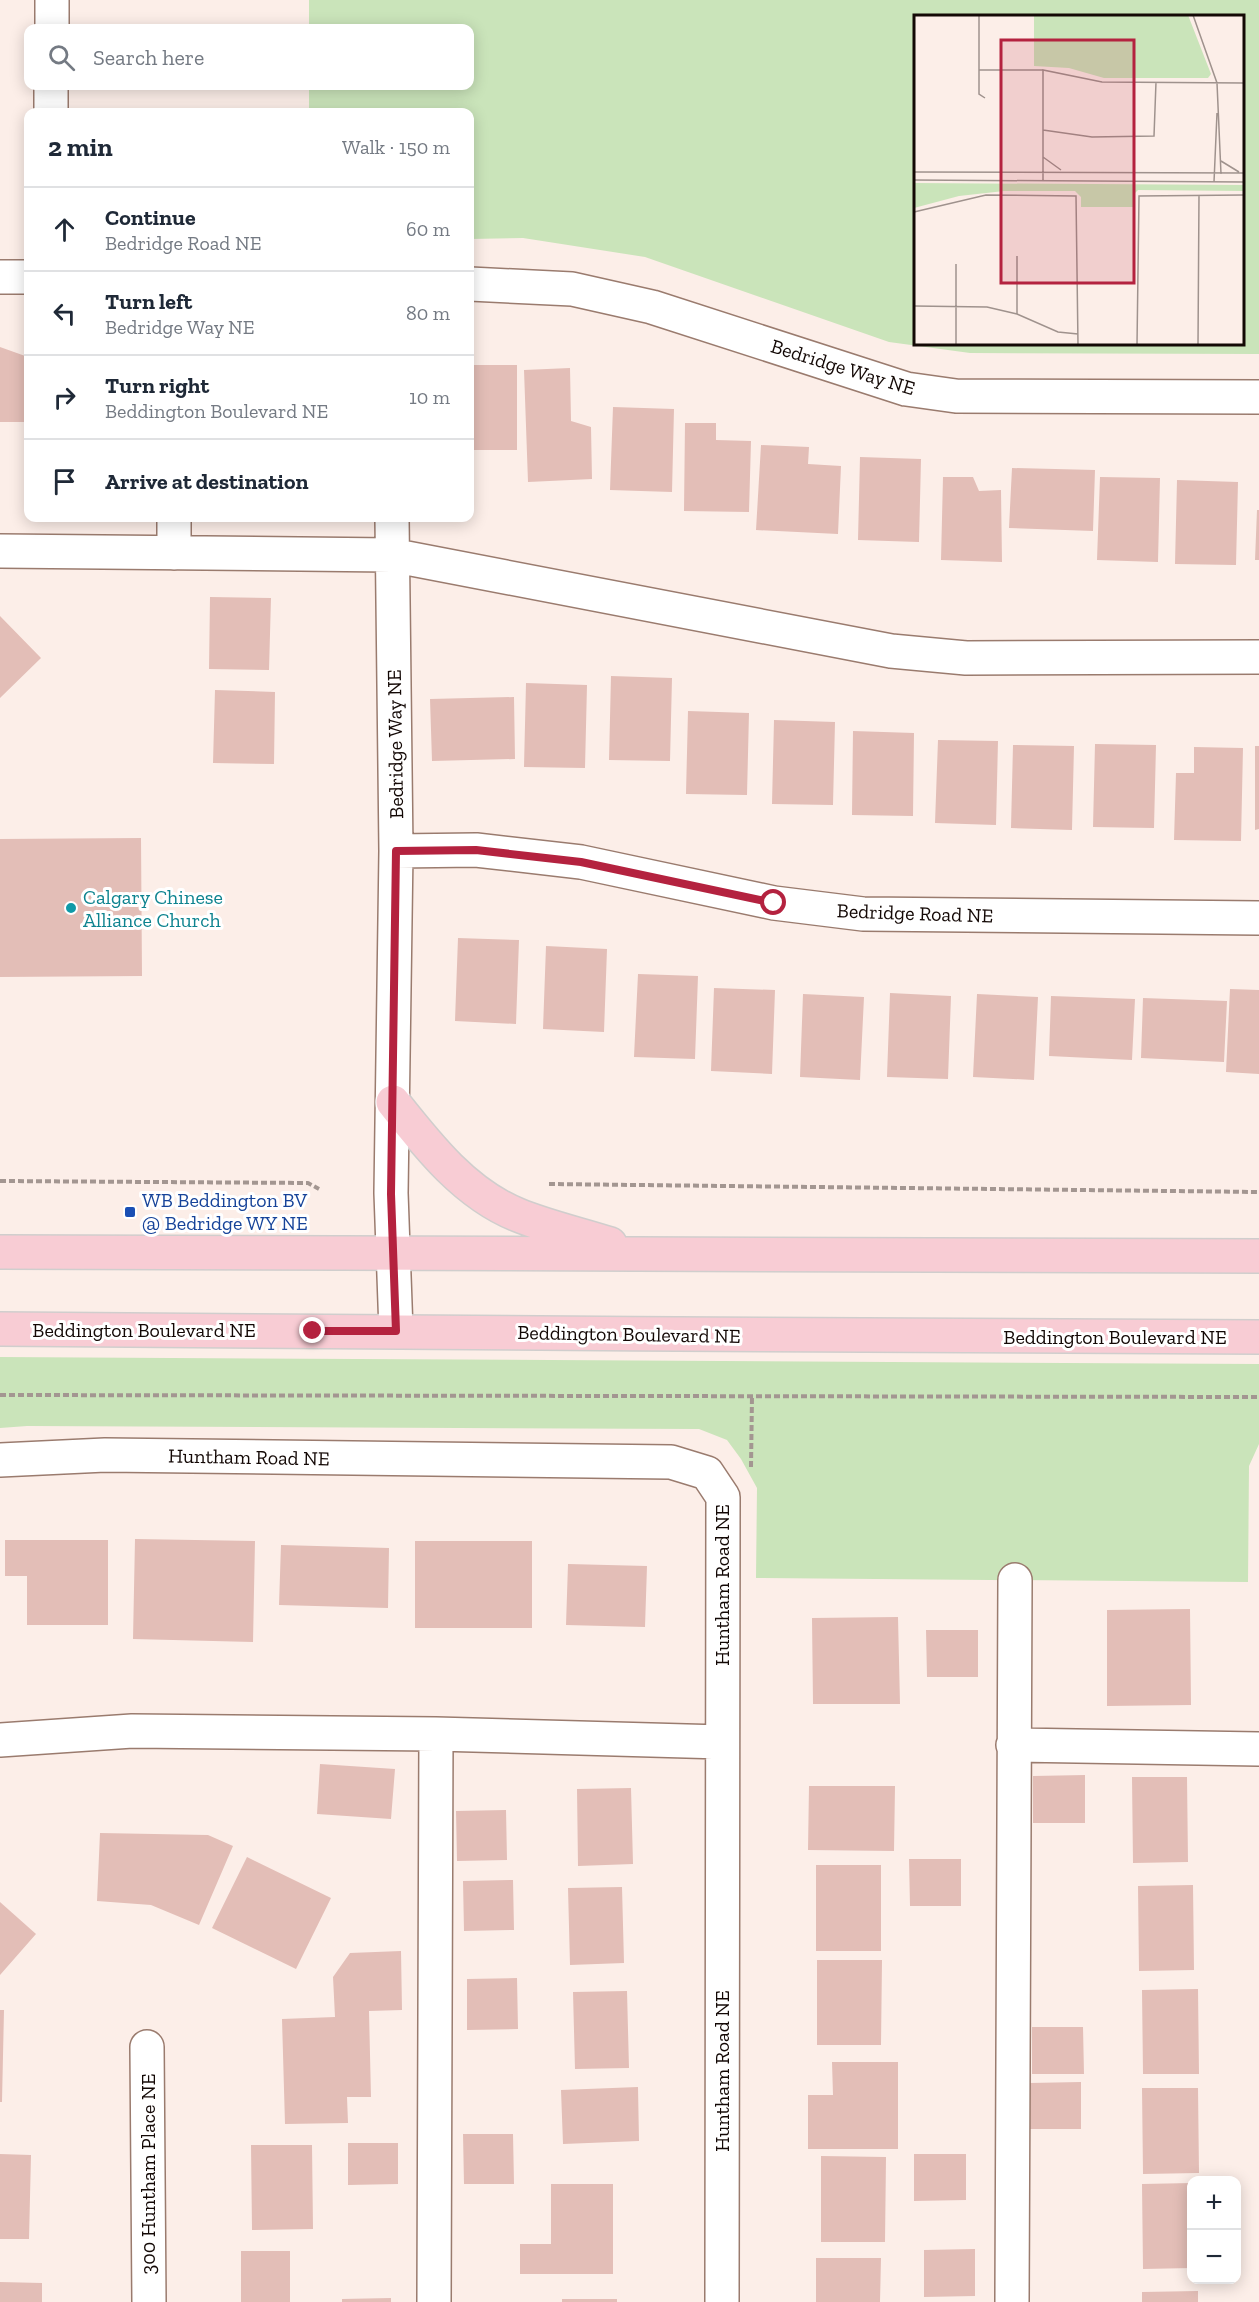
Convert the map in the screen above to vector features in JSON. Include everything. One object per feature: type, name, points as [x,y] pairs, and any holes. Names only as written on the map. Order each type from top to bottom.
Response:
[{"type":"main road","points":[[393,1102],[428,1145],[482,1195],[517,1214],[640,1253]]},
{"type":"main road","points":[[0,1252],[1259,1256]]},
{"type":"main road","name":"Beddington Boulevard NE","points":[[0,1329],[762,1336],[1259,1337]]},
{"type":"street","points":[[51,24],[52,0]]},
{"type":"street","points":[[51,90],[51,108]]},
{"type":"street","points":[[0,277],[24,277]]},
{"type":"street","name":"Bedridge Way NE","points":[[474,284],[572,289],[652,307],[916,390],[956,396],[1259,397]]},
{"type":"street","points":[[174,522],[174,553]]},
{"type":"street","name":"Bedridge Way NE","points":[[392,522],[396,851],[391,1194],[396,1331]]},
{"type":"street","points":[[0,551],[392,555],[891,651],[966,658],[1259,657]]},
{"type":"street","name":"Bedridge Road NE","points":[[396,851],[476,850],[581,862],[774,903],[863,914],[1259,918]]},
{"type":"street","name":"Huntham Road NE","points":[[0,1460],[105,1455],[671,1462],[707,1473],[723,1497],[722,2302]]},
{"type":"street","points":[[1012,2302],[1015,1580]]},
{"type":"street","points":[[0,1740],[132,1731],[436,1734],[722,1742]]},
{"type":"street","points":[[434,2302],[436,1734]]},
{"type":"street","points":[[1013,1745],[1259,1749]]},
{"type":"street","name":"300 Huntham Place NE","points":[[147,2047],[148,2302]]},
{"type":"path","points":[[0,1181],[308,1183],[319,1189]]},
{"type":"path","points":[[539,1182],[1259,1192]]},
{"type":"path","points":[[0,1395],[1259,1397]]},
{"type":"green space","points":[[309,0],[1259,0],[1259,354],[970,353],[889,342],[645,257],[523,238],[474,239],[474,108],[309,108],[309,90],[474,90],[474,24],[309,24]]},
{"type":"green space","points":[[0,1357],[1259,1364],[1259,1444],[1249,1466],[1248,1582],[756,1578],[757,1488],[741,1459],[727,1440],[699,1429],[27,1426],[0,1428]]},
{"type":"building","points":[[0,347],[24,356],[24,422],[0,422]]},
{"type":"building","points":[[474,365],[517,365],[517,450],[474,450]]},
{"type":"building","points":[[570,368],[571,421],[591,427],[592,479],[528,482],[524,370]]},
{"type":"building","points":[[613,407],[674,409],[672,492],[610,490]]},
{"type":"building","points":[[685,423],[716,423],[716,440],[751,441],[749,512],[684,511]]},
{"type":"building","points":[[761,445],[809,447],[808,464],[841,466],[838,534],[756,530]]},
{"type":"building","points":[[860,457],[921,459],[919,542],[858,540]]},
{"type":"building","points":[[1012,468],[1095,470],[1093,531],[1009,528]]},
{"type":"building","points":[[943,477],[973,477],[979,491],[1001,490],[1002,562],[941,560]]},
{"type":"building","points":[[1100,477],[1160,478],[1158,562],[1097,560]]},
{"type":"building","points":[[1177,480],[1238,482],[1236,565],[1175,564]]},
{"type":"building","points":[[1257,510],[1259,510],[1259,560],[1255,560]]},
{"type":"building","points":[[210,597],[271,598],[269,670],[209,669]]},
{"type":"building","points":[[0,616],[41,658],[0,698]]},
{"type":"building","points":[[611,676],[672,678],[670,761],[609,760]]},
{"type":"building","points":[[526,683],[587,685],[585,768],[524,767]]},
{"type":"building","points":[[215,690],[275,692],[274,764],[213,763]]},
{"type":"building","points":[[514,697],[515,759],[432,761],[430,699]]},
{"type":"building","points":[[688,711],[749,713],[747,795],[686,794]]},
{"type":"building","points":[[774,720],[835,722],[833,805],[772,804]]},
{"type":"building","points":[[853,731],[914,733],[913,816],[852,815]]},
{"type":"building","points":[[938,740],[998,741],[996,825],[935,823]]},
{"type":"building","points":[[1095,744],[1156,745],[1154,828],[1093,827]]},
{"type":"building","points":[[1013,745],[1074,746],[1072,830],[1011,828]]},
{"type":"building","points":[[1255,746],[1259,746],[1259,829],[1255,830]]},
{"type":"building","points":[[1194,747],[1243,748],[1241,841],[1174,840],[1176,773],[1194,773]]},
{"type":"building","name":"Calgary Chinese Alliance Church","points":[[141,838],[142,976],[0,977],[0,839]]},
{"type":"building","points":[[458,938],[519,940],[516,1024],[455,1021]]},
{"type":"building","points":[[546,946],[607,949],[604,1032],[543,1029]]},
{"type":"building","points":[[638,974],[698,976],[695,1059],[634,1057]]},
{"type":"building","points":[[714,988],[775,990],[772,1074],[711,1071]]},
{"type":"building","points":[[1230,989],[1259,990],[1259,1074],[1226,1072]]},
{"type":"building","points":[[890,993],[951,996],[948,1079],[887,1077]]},
{"type":"building","points":[[803,994],[864,997],[860,1080],[800,1077]]},
{"type":"building","points":[[977,994],[1038,997],[1034,1080],[973,1077]]},
{"type":"building","points":[[1051,996],[1135,999],[1132,1060],[1049,1056]]},
{"type":"building","points":[[1143,998],[1227,1001],[1224,1062],[1141,1058]]},
{"type":"building","points":[[135,1539],[255,1541],[253,1642],[133,1639]]},
{"type":"building","points":[[5,1540],[108,1540],[108,1625],[27,1625],[27,1576],[5,1576]]},
{"type":"building","points":[[415,1541],[532,1541],[532,1628],[415,1628]]},
{"type":"building","points":[[281,1545],[389,1548],[388,1608],[279,1605]]},
{"type":"building","points":[[568,1564],[647,1566],[645,1627],[566,1625]]},
{"type":"building","points":[[1190,1609],[1191,1705],[1107,1706],[1107,1610]]},
{"type":"building","points":[[898,1617],[900,1704],[813,1704],[812,1618]]},
{"type":"building","points":[[926,1630],[978,1630],[978,1677],[927,1677]]},
{"type":"building","points":[[320,1764],[395,1769],[391,1819],[317,1814]]},
{"type":"building","points":[[1085,1775],[1085,1823],[1033,1823],[1033,1776]]},
{"type":"building","points":[[1132,1777],[1187,1777],[1188,1862],[1133,1863]]},
{"type":"building","points":[[809,1786],[895,1786],[894,1851],[808,1850]]},
{"type":"building","points":[[631,1788],[633,1864],[578,1866],[577,1789]]},
{"type":"building","points":[[506,1810],[507,1860],[457,1861],[456,1811]]},
{"type":"building","points":[[100,1833],[208,1835],[233,1846],[199,1925],[151,1905],[97,1901]]},
{"type":"building","points":[[247,1857],[331,1898],[296,1969],[212,1928]]},
{"type":"building","points":[[909,1859],[961,1859],[961,1906],[910,1906]]},
{"type":"building","points":[[816,1865],[881,1865],[881,1951],[816,1951]]},
{"type":"building","points":[[513,1880],[514,1930],[464,1931],[463,1881]]},
{"type":"building","points":[[1193,1885],[1194,1970],[1139,1971],[1138,1886]]},
{"type":"building","points":[[622,1887],[624,1963],[570,1965],[568,1888]]},
{"type":"building","points":[[0,1902],[36,1934],[0,1975]]},
{"type":"building","points":[[401,1951],[402,2010],[369,2011],[371,2097],[347,2097],[348,2123],[285,2124],[282,2019],[335,2017],[333,1977],[350,1953]]},
{"type":"building","points":[[817,1960],[882,1960],[881,2045],[817,2045]]},
{"type":"building","points":[[517,1978],[518,2029],[467,2030],[467,1979]]},
{"type":"building","points":[[1198,1989],[1199,2074],[1143,2074],[1142,1990]]},
{"type":"building","points":[[627,1991],[629,2068],[575,2069],[573,1992]]},
{"type":"building","points":[[0,2010],[4,2010],[2,2102],[0,2102]]},
{"type":"building","points":[[1032,2027],[1083,2027],[1084,2074],[1032,2074]]},
{"type":"building","points":[[832,2062],[898,2062],[898,2149],[808,2149],[808,2095],[833,2095]]},
{"type":"building","points":[[1081,2082],[1081,2129],[1030,2129],[1029,2083]]},
{"type":"building","points":[[638,2087],[639,2141],[563,2144],[561,2090]]},
{"type":"building","points":[[1142,2088],[1198,2088],[1199,2173],[1143,2174]]},
{"type":"building","points":[[463,2134],[513,2134],[514,2184],[464,2184]]},
{"type":"building","points":[[348,2143],[398,2143],[398,2184],[348,2185]]},
{"type":"building","points":[[251,2145],[312,2145],[313,2229],[252,2230]]},
{"type":"building","points":[[0,2154],[31,2155],[29,2239],[0,2239]]},
{"type":"building","points":[[914,2154],[966,2154],[966,2200],[914,2201]]},
{"type":"building","points":[[821,2156],[886,2157],[885,2242],[821,2242]]},
{"type":"building","points":[[1187,2183],[1187,2268],[1143,2269],[1142,2184]]},
{"type":"building","points":[[551,2184],[613,2184],[613,2274],[520,2274],[520,2244],[551,2244]]},
{"type":"building","points":[[975,2249],[975,2296],[924,2297],[924,2250]]},
{"type":"building","points":[[241,2251],[290,2251],[290,2302],[241,2302]]},
{"type":"building","points":[[816,2258],[881,2258],[880,2302],[816,2302]]},
{"type":"building","points":[[0,2282],[42,2283],[42,2302],[0,2302]]},
{"type":"building","points":[[1198,2291],[1198,2302],[1142,2302],[1142,2292]]},
{"type":"building","points":[[391,2298],[391,2302],[342,2302],[342,2299]]},
{"type":"building","points":[[562,2299],[617,2299],[617,2302],[562,2302]]},
{"type":"place","name":"Calgary Chinese Alliance Church","points":[[71,908]]},
{"type":"place","name":"WB Beddington BV @ Bedridge WY NE","points":[[130,1212]]},
{"type":"route","points":[[313,1331],[396,1331],[391,1194],[396,851],[476,850],[581,862],[774,903]]}]
